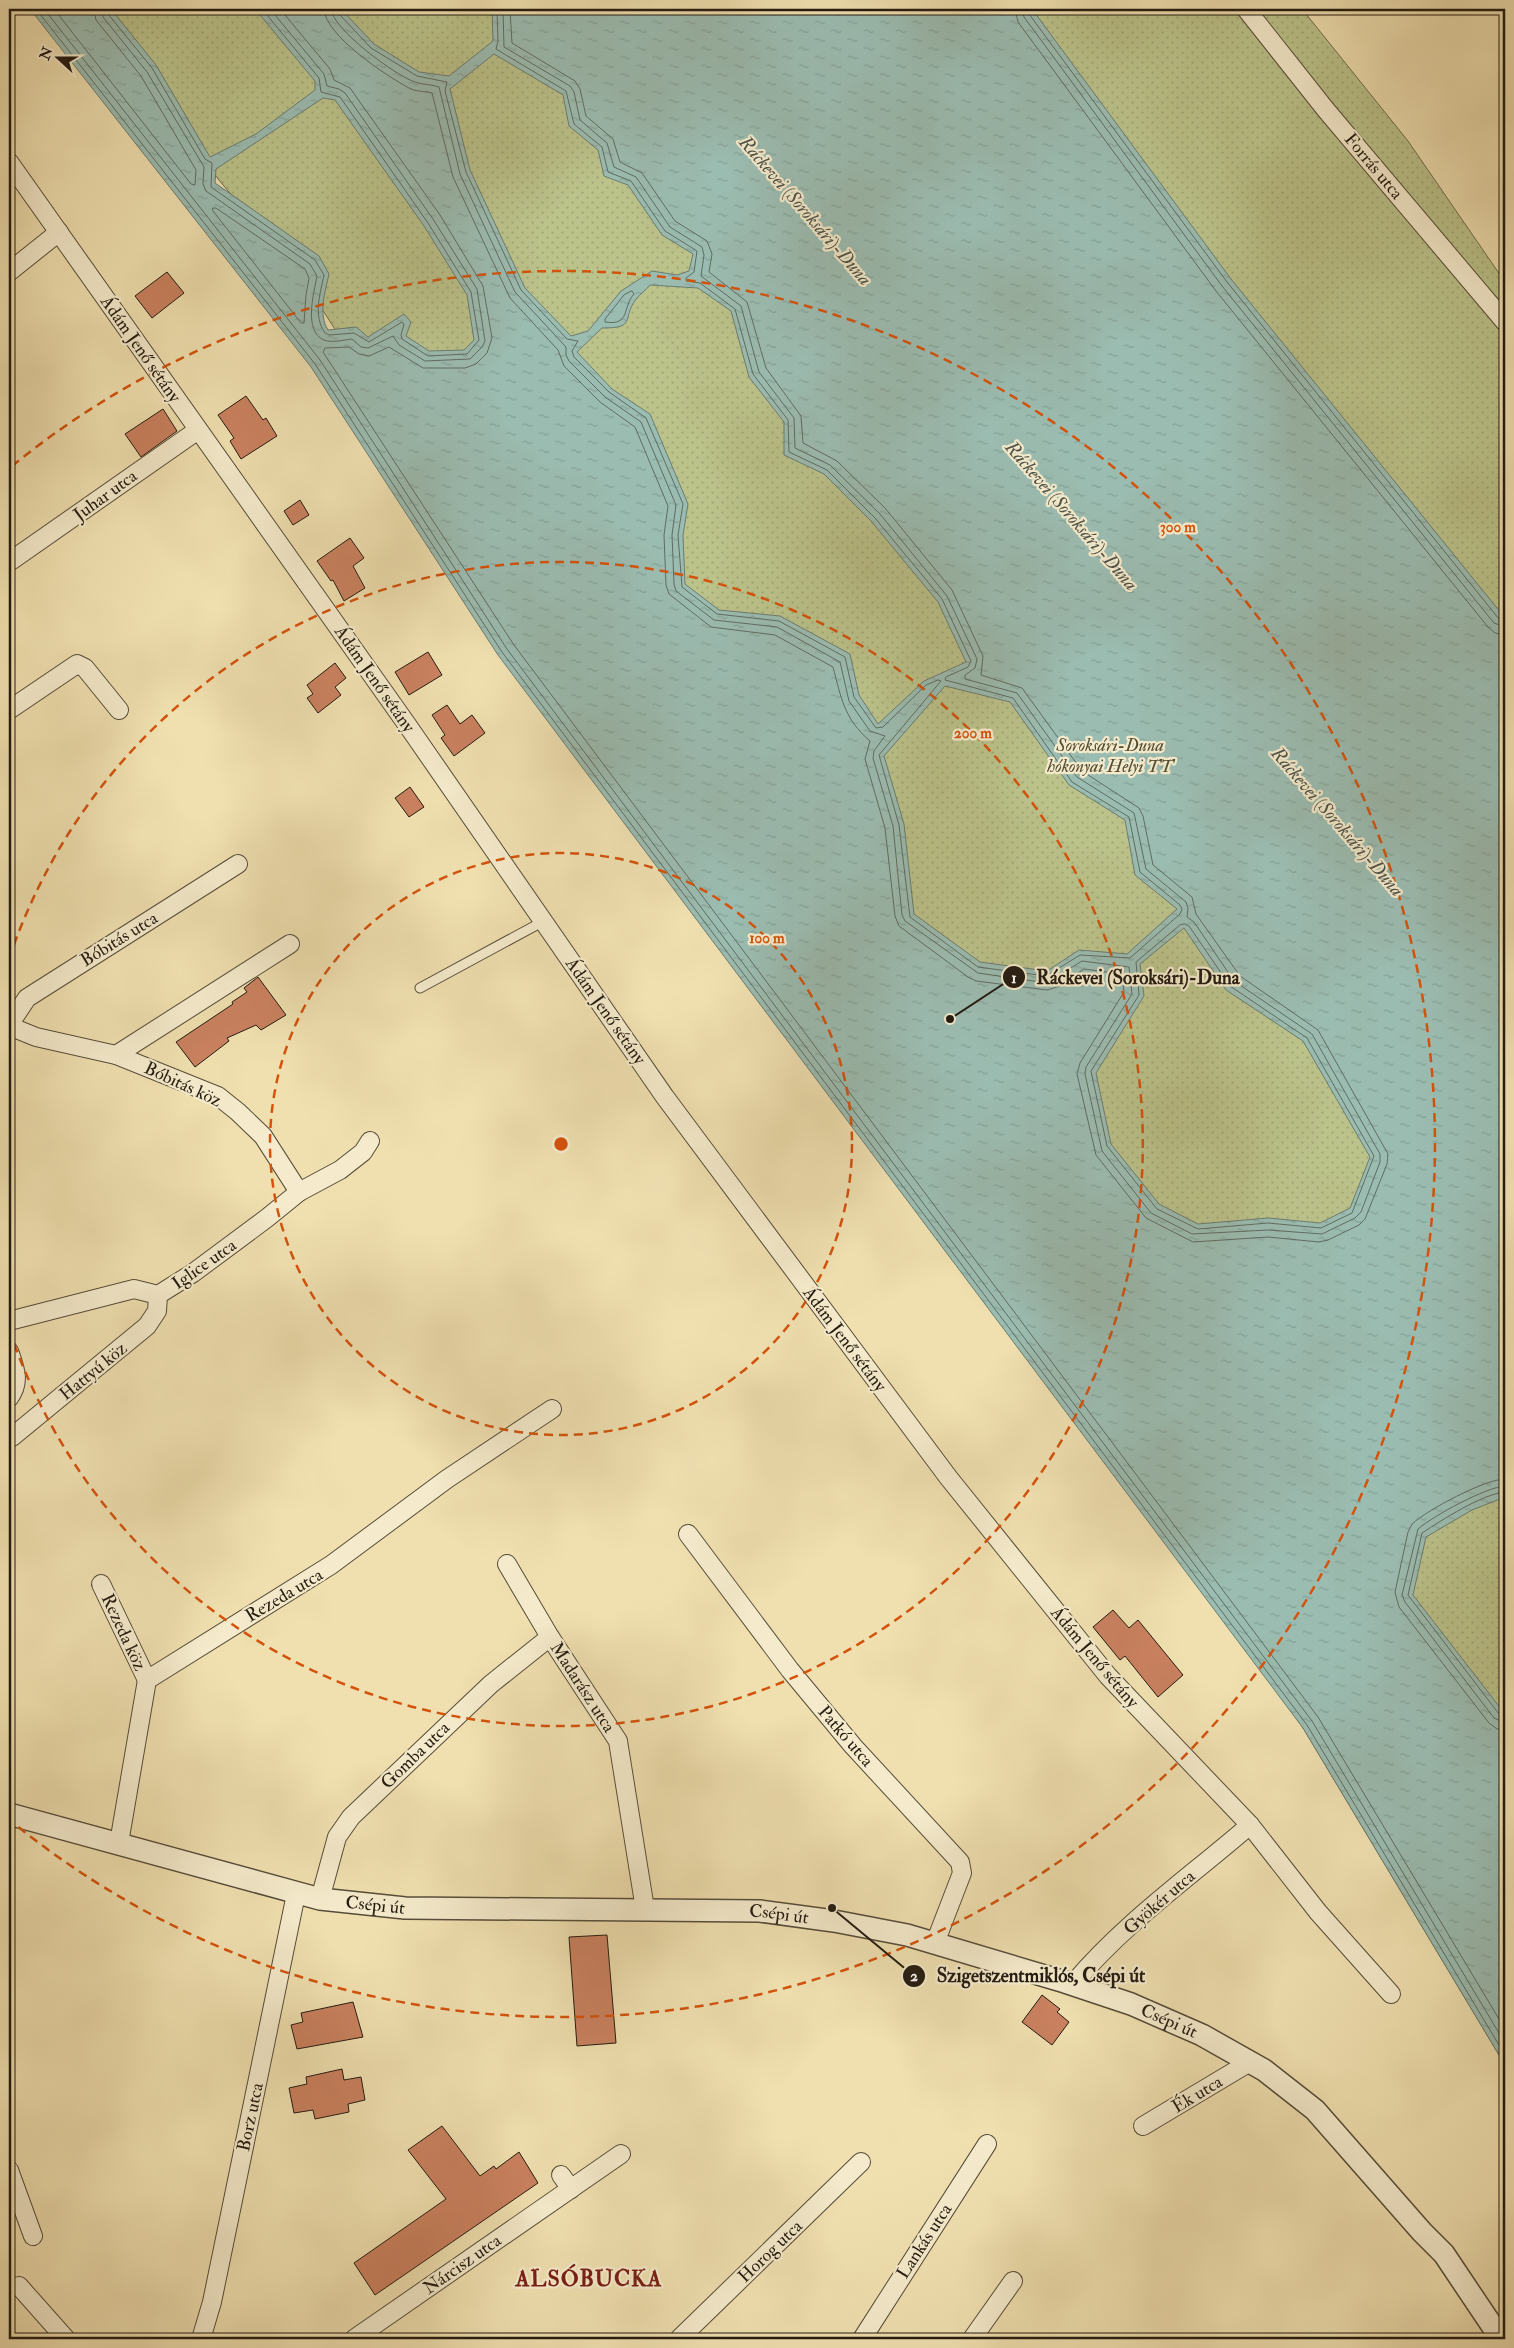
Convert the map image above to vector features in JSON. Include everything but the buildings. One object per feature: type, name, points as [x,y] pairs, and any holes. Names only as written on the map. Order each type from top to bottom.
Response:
[{"type":"street","name":"Forrás utca","points":[[1246,9],[1326,110],[1505,322]]},
{"type":"street","name":"Ádám Jenő sétány","points":[[9,162],[544,921],[665,1096],[948,1477],[1108,1676],[1250,1825],[1318,1912],[1392,1994]]},
{"type":"street","points":[[9,272],[58,232]]},
{"type":"street","name":"Juhar utca","points":[[12,560],[198,430]]},
{"type":"street","points":[[9,710],[77,664],[85,668],[119,710]]},
{"type":"street","name":"Bóbitás utca","points":[[9,1025],[27,998],[238,864]]},
{"type":"street","name":"Bóbitás köz","points":[[116,1055],[290,944]]},
{"type":"street","name":"Bóbitás köz","points":[[9,1025],[36,1037],[116,1055],[218,1096],[232,1106],[263,1136],[299,1192]]},
{"type":"street","name":"Iglice utca","points":[[9,1321],[134,1289],[158,1295],[193,1273],[299,1192],[340,1170],[363,1152],[370,1141]]},
{"type":"street","name":"Hattyú köz","points":[[12,1437],[147,1326],[157,1311],[158,1295]]},
{"type":"street","points":[[9,1351],[18,1376],[14,1392],[9,1398]]},
{"type":"street","name":"Rezeda utca","points":[[147,1680],[332,1565],[447,1479],[552,1409]]},
{"type":"street","name":"Patkó utca","points":[[688,1534],[803,1685],[854,1746],[960,1862],[962,1873],[935,1943]]},
{"type":"street","name":"Madarász utca","points":[[507,1564],[550,1637],[618,1741],[645,1909]]},
{"type":"street","name":"Rezeda köz","points":[[101,1584],[147,1680]]},
{"type":"street","name":"Gomba utca","points":[[320,1899],[336,1837],[351,1817],[491,1684],[550,1637]]},
{"type":"street","points":[[119,1844],[147,1680]]},
{"type":"street","name":"Csépi út","points":[[9,1814],[296,1894],[320,1899],[406,1908],[760,1911],[870,1927],[935,1943],[1072,1984],[1130,2004],[1202,2034],[1264,2070],[1315,2110],[1422,2232],[1444,2254],[1502,2339]]},
{"type":"street","name":"Gyökér utca","points":[[1072,1984],[1092,1962],[1143,1915],[1250,1825]]},
{"type":"street","name":"Borz utca","points":[[201,2339],[212,2302],[296,1894]]},
{"type":"street","name":"Ék utca","points":[[1144,2126],[1250,2062]]},
{"type":"street","name":"Lankás utca","points":[[862,2339],[987,2144]]},
{"type":"street","name":"Nárcisz utca","points":[[354,2339],[566,2182],[621,2154]]},
{"type":"street","name":"Horog utca","points":[[679,2339],[861,2162]]},
{"type":"street","points":[[9,2170],[33,2236]]},
{"type":"street","points":[[972,2339],[1013,2281]]},
{"type":"street","points":[[19,2286],[66,2339]]},
{"type":"lane","points":[[420,988],[544,921]]},
{"type":"green space","name":"Ráckevei (Soroksári)-Duna","points":[[78,9],[1302,9],[1408,141],[1505,282],[1505,2065],[1303,1728],[539,640],[308,288]]},
{"type":"water","name":"Ráckevei (Soroksári)-Duna","points":[[30,9],[111,9],[156,65],[210,157],[256,134],[315,90],[315,81],[255,9],[341,9],[374,44],[419,72],[449,76],[493,41],[492,9],[1032,9],[1231,279],[1505,618],[1505,1497],[1472,1510],[1426,1537],[1413,1595],[1505,1714],[1505,2065],[1303,1728],[498,655],[311,367]],"holes":[[[494,54],[563,95],[569,126],[598,150],[604,176],[628,185],[662,235],[693,254],[689,271],[677,275],[652,271],[621,291],[588,331],[571,336],[525,288],[470,170],[450,89]],[[323,98],[335,100],[424,226],[467,295],[474,340],[464,350],[429,351],[406,336],[411,322],[404,314],[368,337],[356,327],[328,330],[323,317],[323,310],[329,274],[319,256],[215,183],[216,169]],[[650,285],[698,288],[731,311],[749,377],[784,422],[784,455],[824,474],[871,521],[938,602],[966,662],[924,681],[878,724],[859,695],[850,654],[780,616],[719,610],[685,584],[683,535],[688,504],[650,414],[612,389],[577,352],[602,328],[613,328],[624,324],[636,299]],[[945,686],[1010,702],[1069,785],[1125,820],[1135,875],[1177,909],[1127,954],[1079,950],[1047,971],[980,962],[914,914],[904,824],[884,756]],[[1184,928],[1226,990],[1303,1041],[1370,1157],[1350,1208],[1320,1223],[1268,1218],[1198,1224],[1159,1204],[1111,1144],[1096,1073],[1144,996],[1140,964]]]},
{"type":"place","name":"Ráckevei (Soroksári)-Duna","points":[[950,1019]]},
{"type":"place","name":"Szigetszentmiklós, Csépi út","points":[[832,1908]]},
{"type":"district","name":"ALSÓBUCKA","points":[[589,2278]]},
{"type":"park label","name":"Soroksári-Duna hókonyai Helyi TT","points":[[1110,755]]}]
